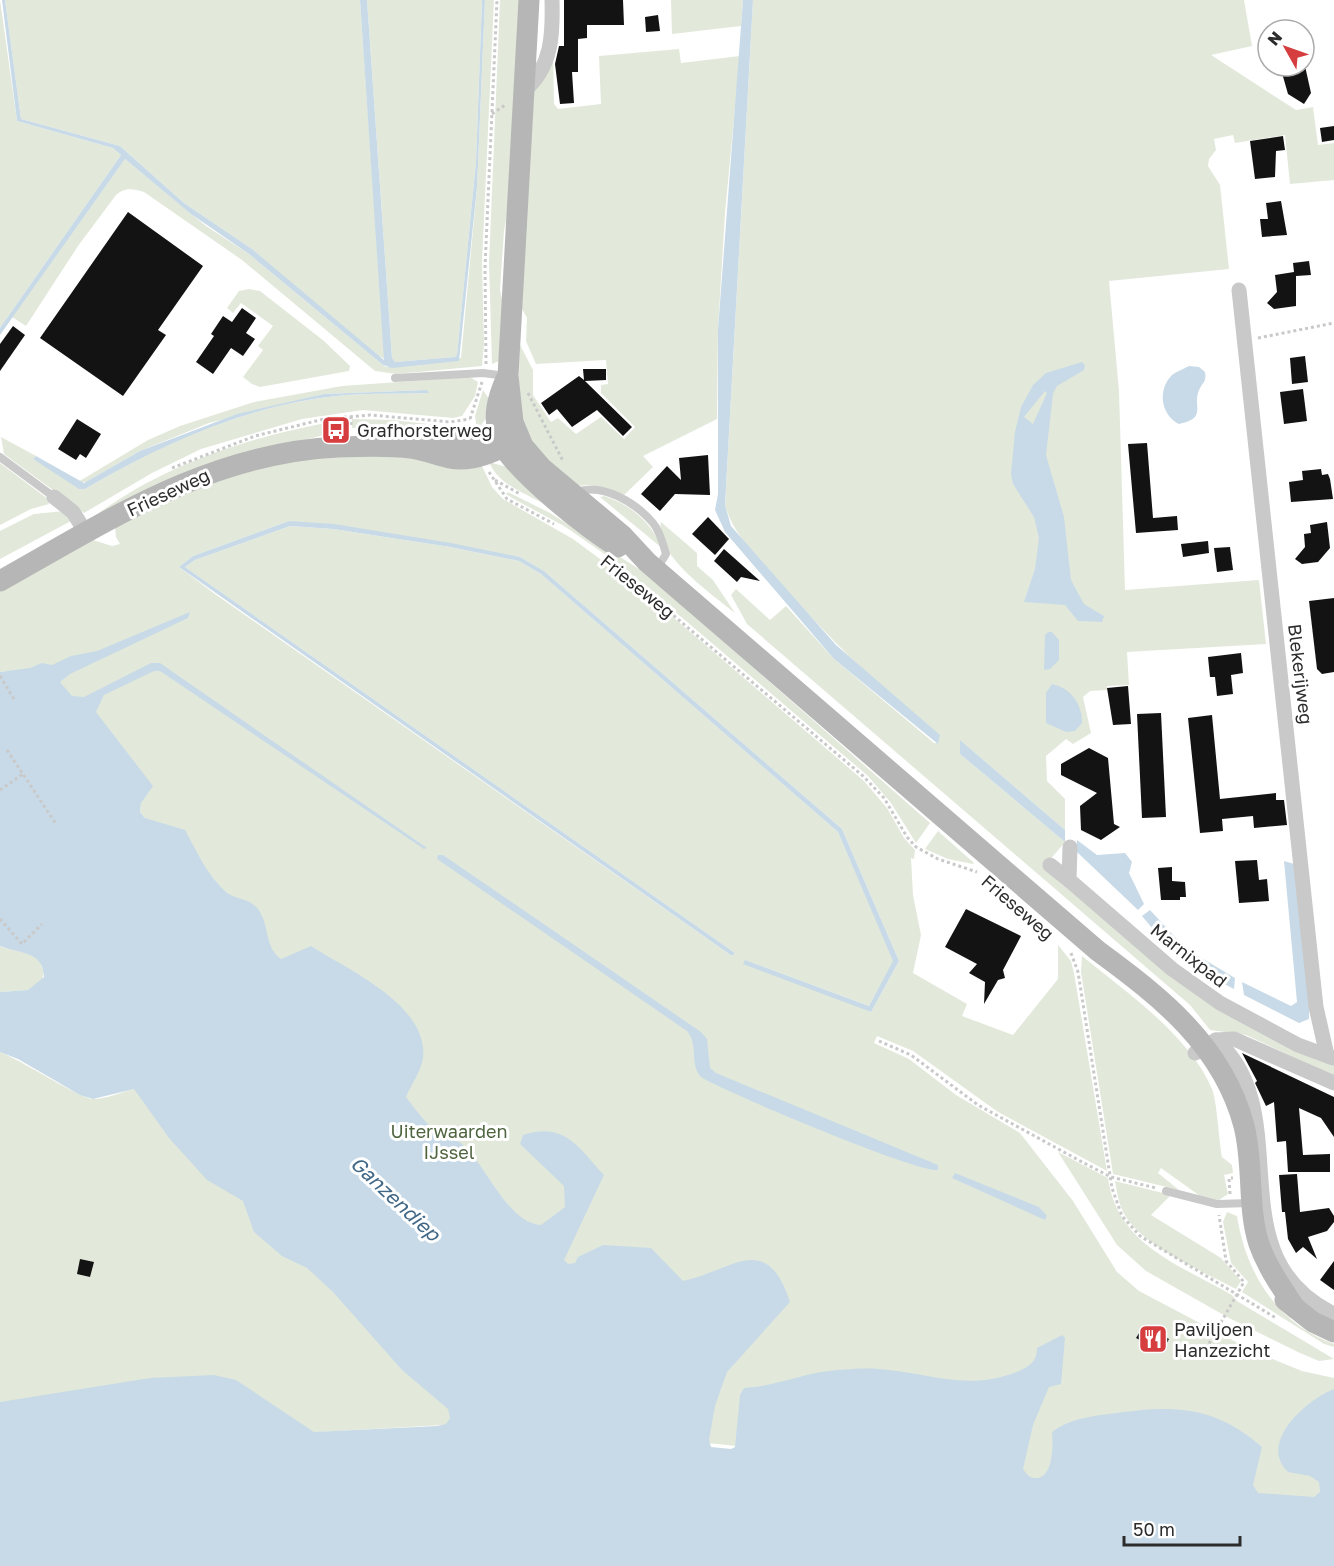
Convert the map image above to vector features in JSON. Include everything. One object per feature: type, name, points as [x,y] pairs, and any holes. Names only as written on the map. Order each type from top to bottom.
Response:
[{"type":"main road","points":[[507,440],[512,415],[508,376],[530,0]]},
{"type":"main road","name":"Frieseweg","points":[[0,581],[185,482],[263,456],[342,447],[421,450],[453,459],[507,440],[529,454],[569,500],[622,535],[652,566],[1098,951],[1148,987],[1185,1022],[1206,1046],[1231,1089],[1246,1144],[1241,1201],[1290,1316]]},
{"type":"main road","points":[[1290,1316],[1313,1322],[1334,1332]]},
{"type":"street","points":[[525,90],[534,82],[549,51],[553,32],[552,0]]},
{"type":"street","name":"Blekerijweg","points":[[1239,290],[1316,1006],[1330,1057]]},
{"type":"street","points":[[54,498],[73,512],[86,533]]},
{"type":"street","points":[[1070,847],[1070,880]]},
{"type":"street","points":[[1050,865],[1070,880]]},
{"type":"street","name":"Marnixpad","points":[[1070,880],[1173,969],[1220,1003],[1298,1045],[1330,1057]]},
{"type":"street","points":[[1206,1046],[1238,1040],[1334,1083]]},
{"type":"street","points":[[1246,1144],[1265,1224],[1273,1251],[1281,1267],[1296,1287],[1314,1303],[1334,1314]]},
{"type":"lane","points":[[395,378],[483,373],[508,376]]},
{"type":"lane","points":[[0,457],[54,498]]},
{"type":"lane","points":[[569,500],[589,489],[622,498],[652,522],[666,554],[652,566]]},
{"type":"lane","points":[[1166,1191],[1217,1204],[1241,1201]]},
{"type":"path","points":[[460,420],[470,419],[478,399],[487,352],[486,267],[497,0]]},
{"type":"path","points":[[1245,342],[1334,324]]},
{"type":"path","points":[[525,389],[547,425],[564,464]]},
{"type":"path","points":[[351,416],[351,428]]},
{"type":"path","points":[[493,479],[512,503],[559,527]]},
{"type":"path","name":"Frieseweg","points":[[614,565],[863,776],[884,798],[907,837],[919,850],[938,859],[973,870],[984,877]]},
{"type":"path","points":[[0,676],[14,699]]},
{"type":"path","points":[[7,750],[56,824]]},
{"type":"path","points":[[0,790],[23,774]]},
{"type":"path","points":[[0,919],[22,944],[42,924]]},
{"type":"path","name":"Frieseweg","points":[[1065,948],[1074,957],[1078,972],[1111,1177],[1119,1210],[1140,1236],[1179,1262],[1237,1294],[1290,1316]]},
{"type":"path","points":[[879,1041],[920,1061],[978,1105],[1111,1177],[1166,1191]]},
{"type":"path","points":[[1234,1178],[1229,1178],[1241,1201]]},
{"type":"path","points":[[1203,1354],[1244,1282],[1226,1261],[1217,1204]]},
{"type":"green space","points":[[0,0],[17,121],[113,148],[121,155],[0,328]]},
{"type":"green space","points":[[5,0],[360,0],[385,359],[371,352],[252,249],[184,203],[120,146],[21,119]]},
{"type":"green space","points":[[367,0],[482,0],[476,162],[455,357],[395,362],[392,358]]},
{"type":"green space","points":[[485,0],[494,0],[482,262],[484,344],[482,366],[396,374],[375,371],[242,260],[144,192],[133,190],[126,190],[116,195],[78,246],[26,326],[12,317],[125,159],[206,226],[249,254],[386,367],[461,358],[477,187]]},
{"type":"green space","points":[[500,0],[521,0],[511,194],[504,231],[500,290],[505,313],[499,361],[492,364],[489,263]]},
{"type":"green space","points":[[671,0],[743,0],[741,26],[672,34]]},
{"type":"green space","points":[[753,0],[1244,0],[1252,46],[1211,55],[1296,110],[1313,107],[1318,145],[1334,143],[1334,180],[1290,184],[1285,135],[1235,143],[1233,135],[1214,139],[1216,150],[1209,159],[1208,166],[1220,185],[1229,269],[1109,281],[1119,391],[1125,590],[1259,580],[1266,644],[1127,652],[1129,685],[1107,686],[1107,690],[1090,691],[1083,697],[1091,733],[1073,744],[1066,739],[1046,756],[1047,781],[1065,799],[1065,830],[961,741],[960,754],[1065,842],[1044,867],[1169,972],[1334,1065],[1334,1076],[1246,1035],[1210,1030],[1190,1005],[747,624],[731,595],[736,589],[770,620],[786,606],[834,659],[934,743],[939,743],[855,662],[794,598],[745,543],[733,525],[725,505]]},
{"type":"green space","points":[[679,49],[681,63],[740,56],[725,213],[718,329],[717,419],[643,456],[653,467],[624,495],[591,485],[574,486],[527,440],[518,398],[520,345],[533,370],[533,395],[551,422],[558,418],[576,434],[601,417],[624,439],[635,427],[601,393],[601,385],[608,384],[606,360],[536,364],[526,341],[527,318],[521,307],[534,91],[553,52],[554,104],[558,109],[601,104],[599,56]]},
{"type":"green space","points":[[249,289],[260,291],[324,341],[350,366],[349,371],[260,387],[243,377],[263,350],[258,346],[273,326],[241,303],[233,313],[227,308],[239,291]]},
{"type":"green space","points":[[470,377],[478,382],[475,396],[462,416],[453,418],[363,410],[302,419],[201,449],[152,473],[84,513],[4,454],[1,437],[36,456],[33,459],[85,489],[146,456],[210,427],[277,406],[346,395],[428,393],[427,390],[324,394],[209,423],[140,451],[86,482],[78,482],[148,440],[180,426],[254,402],[342,386]]},
{"type":"green space","points":[[483,390],[491,402],[489,415],[477,430],[475,416]]},
{"type":"green space","points":[[349,419],[349,428],[336,428],[336,432],[205,465],[96,515],[154,479],[217,452],[283,432]]},
{"type":"green space","points":[[352,419],[393,420],[446,426],[460,424],[469,433],[430,443],[366,432],[365,428],[352,428]]},
{"type":"green space","name":"Uiterwaarden IJssel","points":[[373,456],[480,462],[492,487],[503,499],[573,539],[639,588],[864,781],[887,808],[904,838],[915,850],[914,859],[911,858],[913,895],[921,935],[913,973],[967,1004],[962,1016],[1013,1035],[1058,979],[1058,945],[1071,961],[1074,973],[1107,1171],[998,1112],[913,1051],[877,1036],[874,1043],[909,1059],[956,1095],[1020,1133],[1073,1201],[1117,1272],[1139,1291],[1253,1351],[1302,1371],[1334,1378],[1334,1501],[1037,1481],[718,1444],[443,1425],[0,1450],[0,1052],[93,1099],[109,1097],[134,1089],[228,894],[140,812],[141,803],[72,696],[30,669],[0,672],[0,590],[93,540],[112,546],[120,544],[116,537],[115,527],[186,493],[235,474],[312,458]],"holes":[[[289,521],[520,557],[544,571],[842,829],[899,961],[871,1012],[745,960],[869,1006],[894,961],[838,832],[541,574],[519,561],[450,547],[333,529],[290,526],[195,560],[185,567],[735,953],[732,956],[179,567],[193,556]]]},
{"type":"green space","points":[[489,462],[507,467],[548,506],[507,483],[499,477]]},
{"type":"green space","points":[[0,463],[48,499],[49,504],[31,509],[0,525]]},
{"type":"green space","points":[[508,492],[550,513],[647,574],[930,823],[916,843],[891,803],[868,776],[619,564],[564,526],[512,498],[506,494]]},
{"type":"green space","points":[[600,497],[614,499],[639,515],[652,530],[662,548]]},
{"type":"green space","points":[[64,511],[71,521],[0,559],[0,531],[34,514]]},
{"type":"green space","points":[[661,522],[697,553],[697,566],[713,580],[735,613],[700,585],[675,560],[661,535]]},
{"type":"green space","points":[[938,831],[974,863],[948,859],[925,849]]},
{"type":"green space","points":[[0,946],[30,954],[39,960],[44,972],[42,980],[28,990],[0,992]]},
{"type":"green space","points":[[1082,956],[1155,1016],[1188,1050],[1202,1069],[1214,1095],[1222,1157],[1232,1165],[1233,1173],[1224,1175],[1228,1194],[1219,1200],[1200,1196],[1161,1168],[1158,1173],[1179,1190],[1113,1174],[1081,972]]},
{"type":"green space","points":[[1058,1152],[1108,1178],[1114,1201],[1124,1220],[1137,1237],[1154,1250],[1232,1295],[1237,1301],[1334,1359],[1319,1361],[1300,1353],[1229,1318],[1146,1271],[1117,1245]]},
{"type":"green space","points":[[1115,1181],[1171,1195],[1151,1215],[1221,1258],[1241,1281],[1236,1289],[1176,1258],[1147,1239],[1126,1217]]},
{"type":"green space","points":[[1227,1212],[1237,1216],[1248,1257],[1267,1294],[1296,1324],[1334,1344],[1334,1347],[1324,1344],[1242,1292],[1248,1282],[1231,1263],[1223,1222]]},
{"type":"water","points":[[2,0],[5,0],[21,119],[120,146],[184,203],[252,249],[384,360],[360,0],[367,0],[392,358],[395,362],[457,355],[476,162],[482,0],[485,0],[477,187],[459,361],[392,368],[383,365],[249,254],[191,214],[125,159],[0,335],[0,328],[121,155],[113,148],[17,121]]},
{"type":"water","points":[[743,0],[753,0],[725,505],[731,526],[836,645],[940,735],[938,744],[834,659],[725,532],[715,510],[718,494],[718,329]]},
{"type":"water","points":[[1082,362],[1085,365],[1084,370],[1057,386],[1053,394],[1046,455],[1064,517],[1071,580],[1084,604],[1104,616],[1102,622],[1078,621],[1065,605],[1024,602],[1035,569],[1039,538],[1034,517],[1013,484],[1011,474],[1015,432],[1021,407],[1033,385],[1046,373]],"holes":[[[1045,391],[1047,393],[1033,424],[1024,417]]]},
{"type":"water","points":[[1189,366],[1199,367],[1205,372],[1205,378],[1197,396],[1196,415],[1179,424],[1168,415],[1165,408],[1164,388],[1172,375]]},
{"type":"water","points":[[427,390],[429,393],[346,395],[277,406],[211,427],[178,441],[85,489],[79,489],[33,459],[36,456],[84,483],[140,451],[237,414],[324,394]]},
{"type":"water","points":[[289,521],[334,524],[451,543],[520,557],[544,571],[842,829],[899,961],[871,1012],[743,964],[745,960],[869,1006],[893,961],[838,832],[541,574],[519,561],[450,547],[333,529],[290,526],[195,560],[185,567],[735,953],[732,956],[179,567],[193,556]]},
{"type":"water","name":"Ganzendiep","points":[[190,612],[188,618],[70,674],[60,682],[72,696],[84,697],[151,663],[160,663],[427,848],[424,849],[160,671],[154,671],[104,695],[96,712],[153,786],[141,803],[140,812],[145,818],[185,830],[203,863],[219,885],[230,895],[255,905],[258,909],[262,915],[269,942],[281,959],[311,946],[364,978],[400,1006],[413,1022],[421,1039],[423,1058],[406,1097],[422,1118],[436,1131],[460,1142],[471,1153],[507,1204],[518,1214],[529,1222],[541,1225],[565,1207],[564,1186],[520,1144],[523,1135],[538,1132],[560,1134],[587,1155],[604,1175],[564,1260],[568,1264],[575,1263],[578,1257],[603,1245],[651,1248],[683,1281],[746,1260],[759,1261],[770,1267],[781,1280],[790,1302],[727,1372],[715,1406],[709,1440],[711,1447],[731,1449],[735,1447],[740,1395],[744,1388],[826,1371],[858,1369],[898,1371],[966,1381],[1000,1377],[1026,1367],[1034,1360],[1037,1348],[1062,1335],[1065,1338],[1061,1384],[1049,1387],[1033,1425],[1023,1469],[1034,1478],[1041,1477],[1049,1467],[1052,1432],[1065,1424],[1102,1415],[1171,1409],[1208,1415],[1226,1422],[1262,1447],[1253,1485],[1258,1493],[1314,1497],[1320,1492],[1319,1482],[1310,1476],[1288,1472],[1280,1460],[1278,1448],[1282,1435],[1300,1412],[1311,1402],[1334,1389],[1334,1566],[0,1566],[0,1402],[150,1378],[214,1375],[236,1380],[314,1432],[437,1426],[446,1424],[450,1418],[448,1409],[402,1370],[333,1292],[307,1268],[282,1256],[254,1232],[243,1201],[207,1180],[169,1138],[134,1089],[93,1099],[80,1095],[18,1059],[0,1052],[0,992],[28,990],[44,977],[43,968],[35,957],[0,946],[0,672],[30,668],[42,663],[52,665],[71,656],[97,651]]},
{"type":"water","points":[[1052,632],[1059,640],[1059,660],[1050,669],[1044,670],[1045,635]]},
{"type":"water","points":[[1052,684],[1065,689],[1078,703],[1082,723],[1075,731],[1066,732],[1046,723],[1046,693]]},
{"type":"water","points":[[960,740],[1065,830],[1065,842],[960,754]]},
{"type":"water","points":[[1077,840],[1097,855],[1125,853],[1132,862],[1129,873],[1144,904],[1138,910],[1077,852]]},
{"type":"water","points":[[438,855],[443,855],[701,1032],[707,1039],[710,1068],[716,1073],[938,1165],[938,1170],[923,1168],[861,1146],[782,1114],[701,1077],[695,1066],[693,1042],[687,1031],[437,859]]},
{"type":"water","points":[[1284,861],[1294,864],[1309,1007],[1309,1019],[1299,1023],[1244,995],[1242,982],[1291,1006],[1297,1002]]},
{"type":"water","points":[[1150,910],[1185,948],[1235,978],[1234,989],[1206,974],[1174,950],[1142,916]]},
{"type":"water","points":[[955,1173],[1039,1207],[1047,1216],[1045,1220],[952,1178]]},
{"type":"building","points":[[564,0],[623,0],[624,25],[587,25],[587,38],[578,39],[578,72],[572,72],[574,103],[560,104],[555,64],[559,46],[564,46]]},
{"type":"building","points":[[658,15],[660,31],[646,32],[645,17]]},
{"type":"building","points":[[1283,78],[1308,78],[1311,93],[1304,104],[1288,94]]},
{"type":"building","points":[[1334,126],[1334,140],[1322,142],[1320,128]]},
{"type":"building","points":[[1283,136],[1285,150],[1276,151],[1275,177],[1255,179],[1250,141]]},
{"type":"building","points":[[1281,201],[1287,235],[1262,237],[1260,219],[1268,219],[1266,203]]},
{"type":"building","points":[[128,212],[203,266],[158,330],[166,335],[123,396],[40,338]]},
{"type":"building","points":[[1309,261],[1311,275],[1296,276],[1296,306],[1274,309],[1267,303],[1277,292],[1275,275],[1294,272],[1293,263]]},
{"type":"building","points":[[242,308],[256,318],[246,333],[255,339],[243,356],[231,348],[213,374],[196,362],[214,336],[211,334],[223,316],[232,322]]},
{"type":"building","points":[[13,326],[25,335],[0,371],[0,344]]},
{"type":"building","points":[[1305,356],[1308,382],[1292,384],[1290,358]]},
{"type":"building","points":[[583,369],[606,369],[606,380],[585,381],[632,427],[623,436],[597,410],[572,427],[557,409],[549,415],[541,403],[579,376],[584,380]]},
{"type":"building","points":[[1303,389],[1307,421],[1284,424],[1280,392]]},
{"type":"building","points":[[77,419],[101,434],[86,458],[80,454],[76,460],[58,449]]},
{"type":"building","points":[[1147,443],[1153,518],[1177,516],[1178,530],[1136,533],[1128,444]]},
{"type":"building","points":[[708,455],[710,495],[675,494],[660,511],[641,494],[667,466],[681,480],[679,458]]},
{"type":"building","points":[[1321,469],[1322,475],[1328,474],[1330,479],[1333,499],[1291,502],[1289,482],[1303,480],[1302,471]]},
{"type":"building","points":[[708,517],[729,539],[715,555],[692,534]]},
{"type":"building","points":[[1327,522],[1330,548],[1318,562],[1302,564],[1295,559],[1305,547],[1304,534],[1311,533],[1310,525]]},
{"type":"building","points":[[1208,541],[1209,553],[1183,557],[1181,544]]},
{"type":"building","points":[[1230,547],[1233,570],[1217,572],[1214,548]]},
{"type":"building","points":[[724,549],[760,581],[741,577],[737,582],[714,561]]},
{"type":"building","points":[[1334,598],[1334,672],[1322,674],[1317,669],[1309,601]]},
{"type":"building","points":[[1241,653],[1243,673],[1231,675],[1233,694],[1217,696],[1215,677],[1210,677],[1208,657]]},
{"type":"building","points":[[1128,686],[1131,724],[1113,725],[1107,688]]},
{"type":"building","points":[[1161,713],[1166,817],[1142,818],[1137,714]]},
{"type":"building","points":[[1212,715],[1220,799],[1276,793],[1276,800],[1284,800],[1287,825],[1254,828],[1253,816],[1222,819],[1223,831],[1200,833],[1188,718]]},
{"type":"building","points":[[1089,748],[1108,758],[1114,824],[1120,827],[1101,840],[1081,830],[1080,806],[1097,793],[1061,775],[1061,764]]},
{"type":"building","points":[[1257,860],[1259,880],[1267,879],[1269,901],[1239,903],[1235,861]]},
{"type":"building","points":[[1172,867],[1172,881],[1185,882],[1186,897],[1180,897],[1180,900],[1161,900],[1158,868]]},
{"type":"building","points":[[966,909],[1021,936],[1003,970],[1005,978],[998,980],[984,1004],[985,982],[969,973],[977,964],[945,947]]},
{"type":"building","points":[[1242,1053],[1334,1097],[1334,1137],[1321,1118],[1299,1108],[1303,1155],[1330,1154],[1330,1172],[1288,1172],[1286,1141],[1277,1142],[1274,1102],[1266,1106],[1255,1083],[1257,1081]]},
{"type":"building","points":[[1297,1174],[1300,1212],[1329,1208],[1334,1216],[1334,1222],[1327,1231],[1308,1237],[1317,1259],[1303,1247],[1296,1253],[1288,1239],[1285,1212],[1282,1212],[1279,1175]]},
{"type":"building","points":[[80,1259],[94,1262],[90,1277],[77,1274]]},
{"type":"building","points":[[1334,1261],[1334,1290],[1320,1280]]},
{"type":"building","points":[[1144,1325],[1169,1339],[1162,1352],[1136,1338]]},
{"type":"place","name":"Grafhorsterweg","points":[[336,430]]},
{"type":"place","name":"Paviljoen Hanzezicht","points":[[1153,1339]]}]
